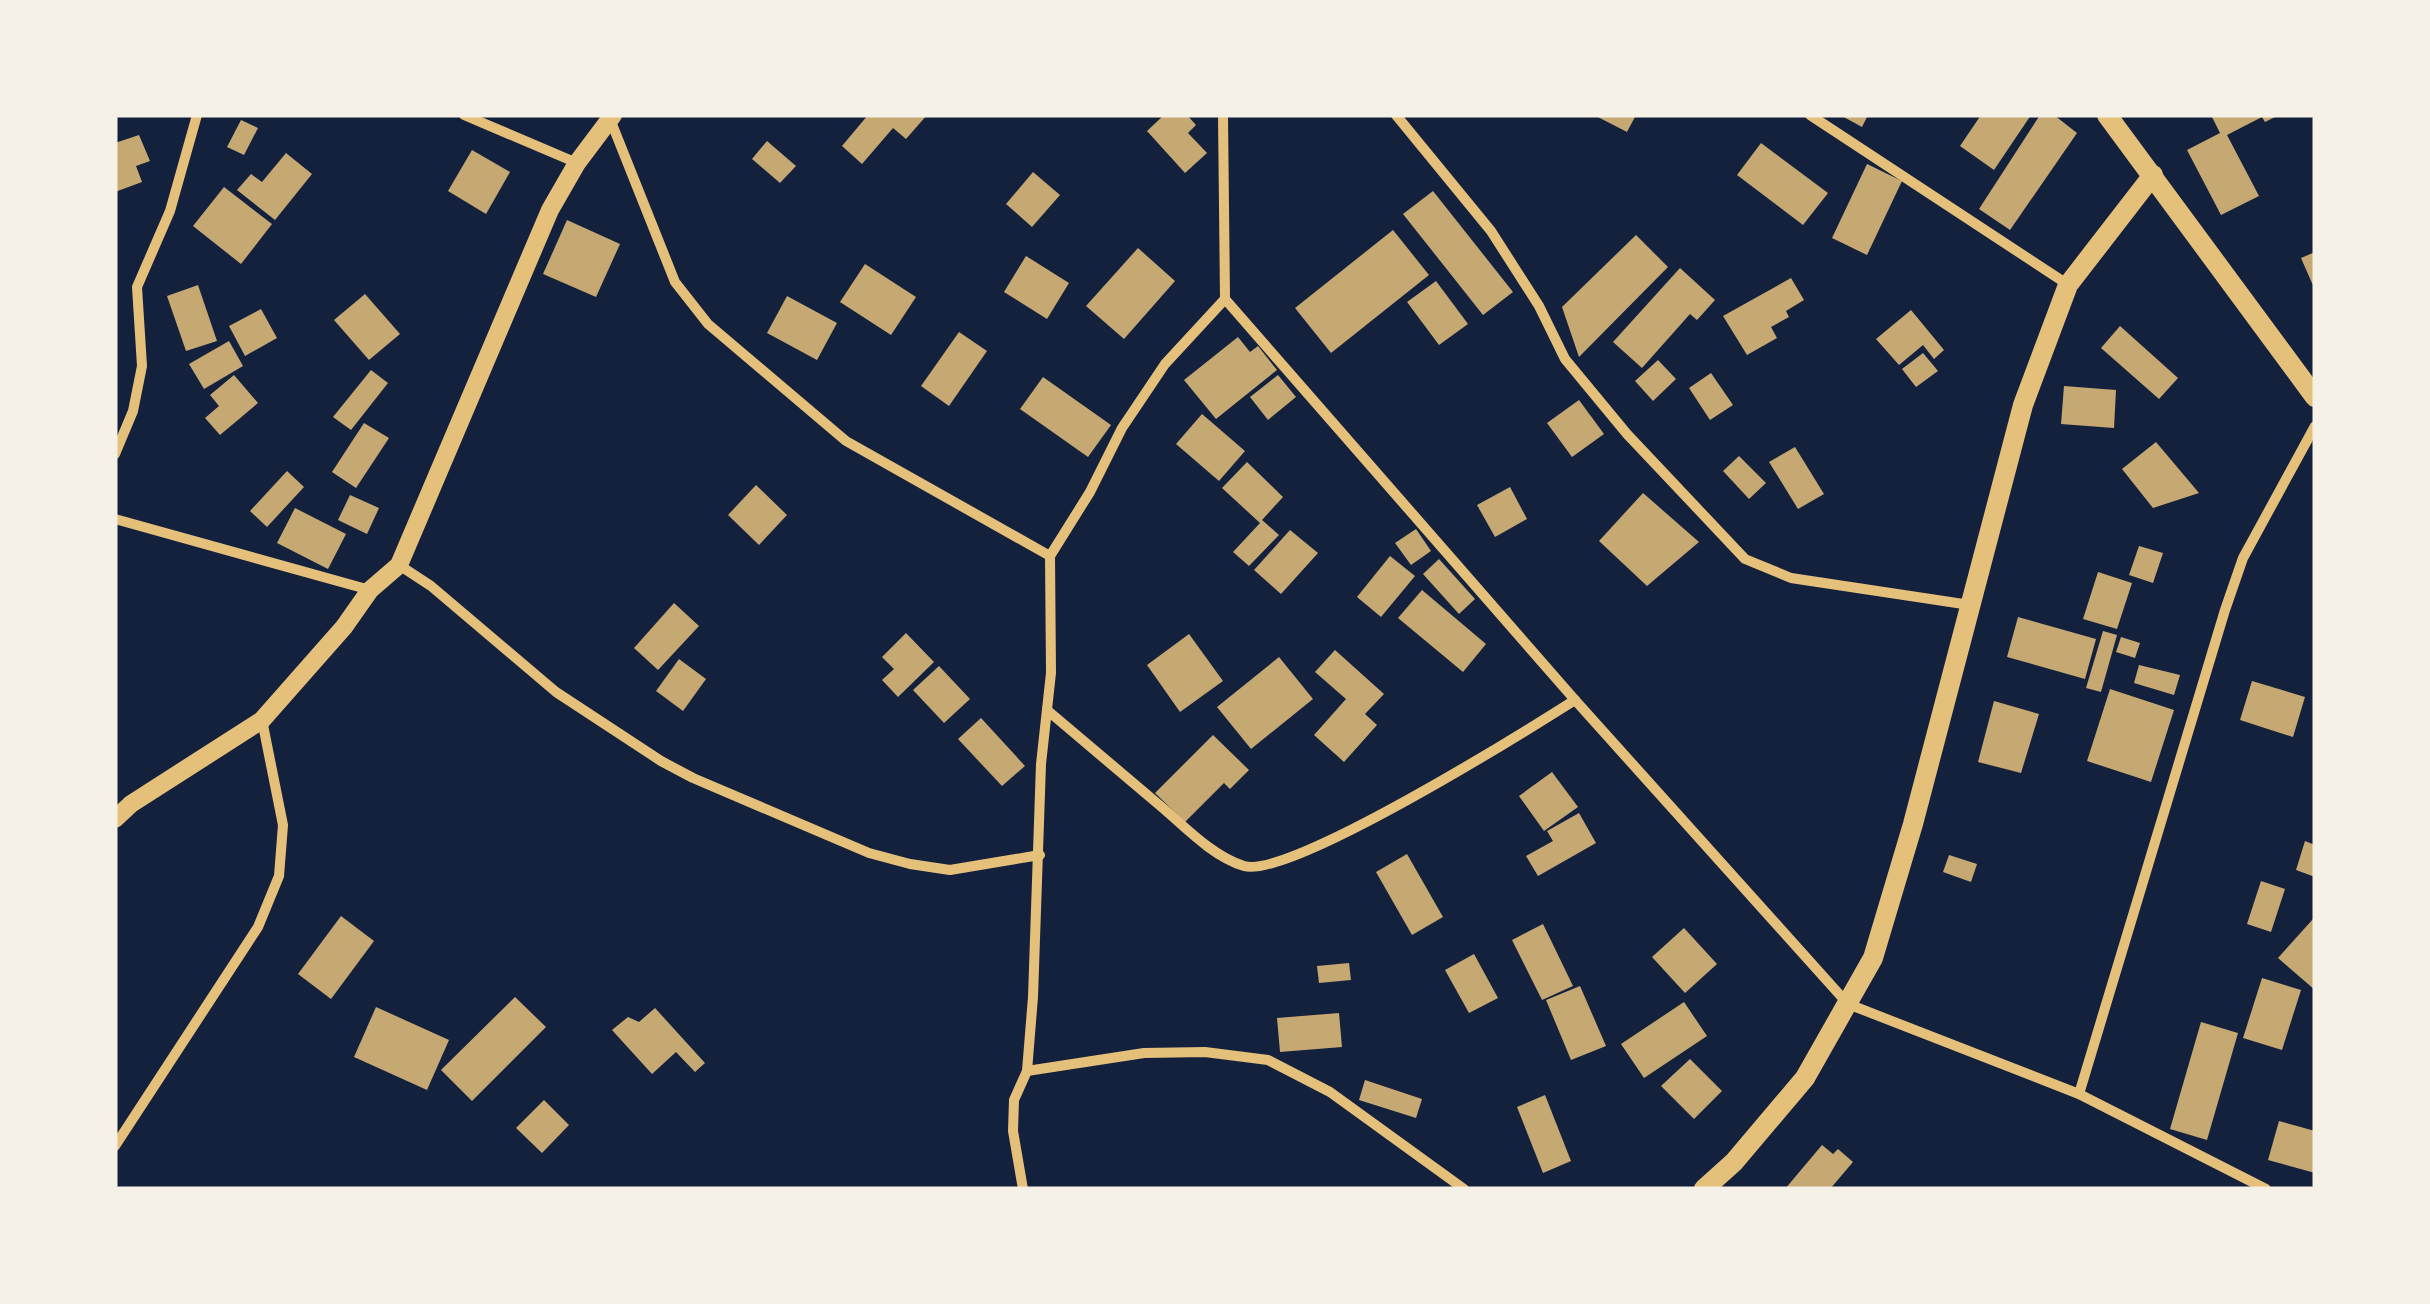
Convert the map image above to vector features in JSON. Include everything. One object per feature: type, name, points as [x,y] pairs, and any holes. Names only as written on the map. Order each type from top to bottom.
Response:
[{"type":"main road","points":[[2107,115],[2315,397]]},
{"type":"main road","points":[[1704,1189],[1734,1162],[1805,1078],[1873,958],[1913,824],[2023,405],[2068,285],[2152,175]]},
{"type":"street","points":[[115,454],[133,411],[142,366],[137,312],[140,274],[170,211],[197,115]]},
{"type":"street","points":[[464,115],[577,163]]},
{"type":"street","points":[[1223,115],[1225,299],[1575,700],[1848,1004],[2080,1094],[2266,1189]]},
{"type":"street","points":[[1396,115],[1491,231],[1538,306],[1565,359],[1627,434],[1745,559],[1791,578],[1971,605]]},
{"type":"street","points":[[1810,115],[2068,285]]},
{"type":"street","points":[[115,819],[131,804],[262,720],[344,627],[370,590],[399,565],[550,210],[611,116]]},
{"type":"street","points":[[611,116],[676,282],[708,324],[846,441],[1050,556]]},
{"type":"street","points":[[1024,1189],[1013,1131],[1014,1100],[1027,1071],[1040,855],[1041,764],[1052,673],[1050,556],[1143,396],[1165,364],[1225,299]]},
{"type":"street","points":[[2080,1094],[2231,592],[2260,524],[2315,426]]},
{"type":"street","points":[[115,519],[370,590]]},
{"type":"street","points":[[399,565],[431,586],[556,692],[660,761],[693,778],[869,853],[910,864],[950,870],[1040,855]]},
{"type":"street","points":[[1048,710],[1206,845],[1244,866],[1266,868],[1291,860],[1401,803],[1575,700]]},
{"type":"street","points":[[115,1146],[258,927],[279,876],[283,825],[262,720]]},
{"type":"street","points":[[1027,1071],[1144,1053],[1205,1052],[1268,1060],[1330,1092],[1464,1189]]},
{"type":"building","points":[[868,115],[927,115],[906,139],[893,128],[862,164],[842,146]]},
{"type":"building","points":[[1164,115],[1187,115],[1196,125],[1188,133],[1207,153],[1185,173],[1147,131]]},
{"type":"building","points":[[1594,115],[1636,115],[1627,132]]},
{"type":"building","points":[[1840,115],[1868,115],[1862,127]]},
{"type":"building","points":[[1981,115],[2031,115],[1994,170],[1960,146]]},
{"type":"building","points":[[2040,115],[2054,115],[2077,133],[2010,230],[1979,209]]},
{"type":"building","points":[[2211,115],[2279,115],[2265,122],[2262,117],[2227,135],[2259,196],[2221,215],[2187,150],[2220,133]]},
{"type":"building","points":[[241,120],[258,128],[244,155],[227,147]]},
{"type":"building","points":[[139,135],[150,161],[136,166],[142,182],[115,192],[115,143]]},
{"type":"building","points":[[767,141],[796,166],[780,183],[752,159]]},
{"type":"building","points":[[1761,143],[1828,193],[1803,225],[1737,175]]},
{"type":"building","points":[[472,150],[510,172],[486,214],[448,191]]},
{"type":"building","points":[[286,153],[312,174],[275,220],[237,190],[251,174],[262,182]]},
{"type":"building","points":[[1867,164],[1902,181],[1867,255],[1832,238]]},
{"type":"building","points":[[1033,172],[1060,195],[1032,227],[1006,204]]},
{"type":"building","points":[[224,187],[272,224],[241,264],[193,226]]},
{"type":"building","points":[[1433,191],[1513,292],[1483,315],[1403,214]]},
{"type":"building","points":[[567,220],[620,244],[596,297],[543,274]]},
{"type":"building","points":[[1393,230],[1429,275],[1331,353],[1295,308]]},
{"type":"building","points":[[1636,235],[1668,267],[1579,357],[1562,307]]},
{"type":"building","points":[[1138,248],[1175,281],[1124,339],[1086,306]]},
{"type":"building","points":[[2315,252],[2315,290],[2301,258]]},
{"type":"building","points":[[1026,256],[1069,283],[1047,319],[1004,292]]},
{"type":"building","points":[[865,264],[916,297],[891,335],[840,302]]},
{"type":"building","points":[[1680,268],[1715,300],[1697,320],[1690,314],[1642,368],[1613,342]]},
{"type":"building","points":[[1791,278],[1804,300],[1786,311],[1789,317],[1771,327],[1777,338],[1747,355],[1723,316]]},
{"type":"building","points":[[1436,281],[1468,324],[1439,345],[1407,302]]},
{"type":"building","points":[[198,285],[217,341],[186,351],[167,296]]},
{"type":"building","points":[[365,294],[400,334],[369,360],[334,320]]},
{"type":"building","points":[[787,296],[837,323],[817,360],[767,333]]},
{"type":"building","points":[[261,309],[277,338],[245,356],[229,326]]},
{"type":"building","points":[[1911,310],[1944,350],[1934,359],[1923,345],[1899,365],[1876,339]]},
{"type":"building","points":[[2120,326],[2178,378],[2159,399],[2101,348]]},
{"type":"building","points":[[959,332],[987,351],[949,406],[921,386]]},
{"type":"building","points":[[1238,337],[1250,352],[1258,346],[1277,370],[1216,419],[1184,380]]},
{"type":"building","points":[[229,341],[243,366],[204,389],[189,364]]},
{"type":"building","points":[[1923,353],[1938,371],[1916,387],[1902,369]]},
{"type":"building","points":[[1658,360],[1676,379],[1653,401],[1635,381]]},
{"type":"building","points":[[371,370],[388,383],[351,430],[333,417]]},
{"type":"building","points":[[1711,373],[1733,405],[1710,420],[1689,388]]},
{"type":"building","points":[[234,375],[258,403],[220,435],[205,418],[219,406],[210,395]]},
{"type":"building","points":[[1278,375],[1296,397],[1268,420],[1250,397]]},
{"type":"building","points":[[1043,377],[1111,425],[1088,457],[1020,409]]},
{"type":"building","points":[[2064,386],[2116,390],[2114,428],[2061,424]]},
{"type":"building","points":[[1579,400],[1604,434],[1572,457],[1547,423]]},
{"type":"building","points":[[1202,414],[1245,451],[1219,481],[1176,444]]},
{"type":"building","points":[[364,423],[389,438],[356,488],[332,472]]},
{"type":"building","points":[[2156,442],[2199,493],[2153,508],[2122,469]]},
{"type":"building","points":[[1795,447],[1824,494],[1798,509],[1769,462]]},
{"type":"building","points":[[1739,456],[1766,483],[1749,499],[1723,471]]},
{"type":"building","points":[[1247,462],[1283,497],[1262,520],[1279,535],[1249,566],[1233,552],[1260,523],[1222,488]]},
{"type":"building","points":[[287,471],[304,487],[267,527],[250,511]]},
{"type":"building","points":[[756,485],[787,515],[759,545],[728,515]]},
{"type":"building","points":[[1510,487],[1527,519],[1495,537],[1477,505]]},
{"type":"building","points":[[1643,493],[1699,542],[1647,586],[1599,541]]},
{"type":"building","points":[[350,495],[379,508],[367,534],[338,520]]},
{"type":"building","points":[[295,508],[346,534],[328,569],[277,543]]},
{"type":"building","points":[[1416,529],[1431,551],[1411,565],[1395,543]]},
{"type":"building","points":[[1290,530],[1318,553],[1281,594],[1254,570]]},
{"type":"building","points":[[2139,546],[2163,553],[2153,583],[2129,575]]},
{"type":"building","points":[[1390,556],[1415,576],[1381,617],[1357,597]]},
{"type":"building","points":[[1439,559],[1475,599],[1459,614],[1423,574]]},
{"type":"building","points":[[2098,572],[2132,583],[2117,629],[2083,619]]},
{"type":"building","points":[[1422,590],[1486,644],[1463,672],[1398,618]]},
{"type":"building","points":[[674,603],[699,626],[658,670],[634,648]]},
{"type":"building","points":[[2018,617],[2096,639],[2085,679],[2007,657]]},
{"type":"building","points":[[2103,631],[2117,635],[2101,692],[2086,688]]},
{"type":"building","points":[[906,633],[934,662],[898,697],[882,680],[894,669],[882,657]]},
{"type":"building","points":[[1189,634],[1223,681],[1180,712],[1147,665]]},
{"type":"building","points":[[2121,637],[2140,643],[2135,658],[2116,652]]},
{"type":"building","points":[[1335,650],[1384,694],[1365,714],[1377,725],[1344,762],[1314,735],[1346,699],[1315,672]]},
{"type":"building","points":[[1279,657],[1313,699],[1251,749],[1217,707]]},
{"type":"building","points":[[679,659],[706,679],[683,711],[656,691]]},
{"type":"building","points":[[2139,665],[2180,675],[2174,695],[2134,683]]},
{"type":"building","points":[[939,666],[970,699],[944,723],[913,690]]},
{"type":"building","points":[[2252,681],[2305,697],[2293,737],[2240,720]]},
{"type":"building","points":[[2110,689],[2174,710],[2151,782],[2087,761]]},
{"type":"building","points":[[1994,701],[2039,714],[2021,773],[1978,762]]},
{"type":"building","points":[[981,718],[1025,766],[1002,786],[958,739]]},
{"type":"building","points":[[1213,735],[1249,770],[1230,789],[1224,783],[1185,822],[1155,793]]},
{"type":"building","points":[[1552,772],[1578,807],[1544,831],[1519,796]]},
{"type":"building","points":[[1579,813],[1596,843],[1538,876],[1526,856],[1553,841],[1547,831]]},
{"type":"building","points":[[2305,841],[2315,845],[2315,877],[2296,870]]},
{"type":"building","points":[[1407,854],[1443,917],[1412,935],[1376,872]]},
{"type":"building","points":[[1949,855],[1977,864],[1971,882],[1943,872]]},
{"type":"building","points":[[2261,881],[2285,889],[2271,932],[2247,924]]},
{"type":"building","points":[[341,916],[374,941],[331,999],[298,974]]},
{"type":"building","points":[[2315,921],[2315,990],[2278,958]]},
{"type":"building","points":[[1543,924],[1573,986],[1542,1000],[1512,940]]},
{"type":"building","points":[[1684,928],[1717,964],[1685,993],[1652,957]]},
{"type":"building","points":[[1474,954],[1498,998],[1469,1013],[1445,970]]},
{"type":"building","points":[[1349,963],[1351,980],[1319,983],[1317,966]]},
{"type":"building","points":[[2262,978],[2301,990],[2282,1050],[2243,1038]]},
{"type":"building","points":[[1580,986],[1606,1046],[1571,1060],[1546,1000]]},
{"type":"building","points":[[515,997],[546,1027],[472,1101],[441,1070]]},
{"type":"building","points":[[1684,1002],[1707,1036],[1644,1078],[1621,1044]]},
{"type":"building","points":[[376,1007],[449,1040],[427,1090],[354,1057]]},
{"type":"building","points":[[655,1008],[705,1063],[695,1072],[676,1052],[652,1074],[612,1030],[628,1017],[639,1022]]},
{"type":"building","points":[[1339,1013],[1342,1047],[1280,1052],[1277,1018]]},
{"type":"building","points":[[2201,1022],[2238,1033],[2207,1140],[2170,1129]]},
{"type":"building","points":[[1690,1059],[1722,1091],[1694,1119],[1661,1086]]},
{"type":"building","points":[[1365,1080],[1422,1099],[1416,1118],[1359,1100]]},
{"type":"building","points":[[1545,1095],[1571,1161],[1543,1173],[1517,1107]]},
{"type":"building","points":[[544,1100],[569,1125],[542,1153],[516,1128]]},
{"type":"building","points":[[2279,1121],[2315,1131],[2315,1173],[2268,1160]]},
{"type":"building","points":[[1822,1145],[1833,1154],[1838,1149],[1853,1162],[1830,1189],[1785,1189]]}]
